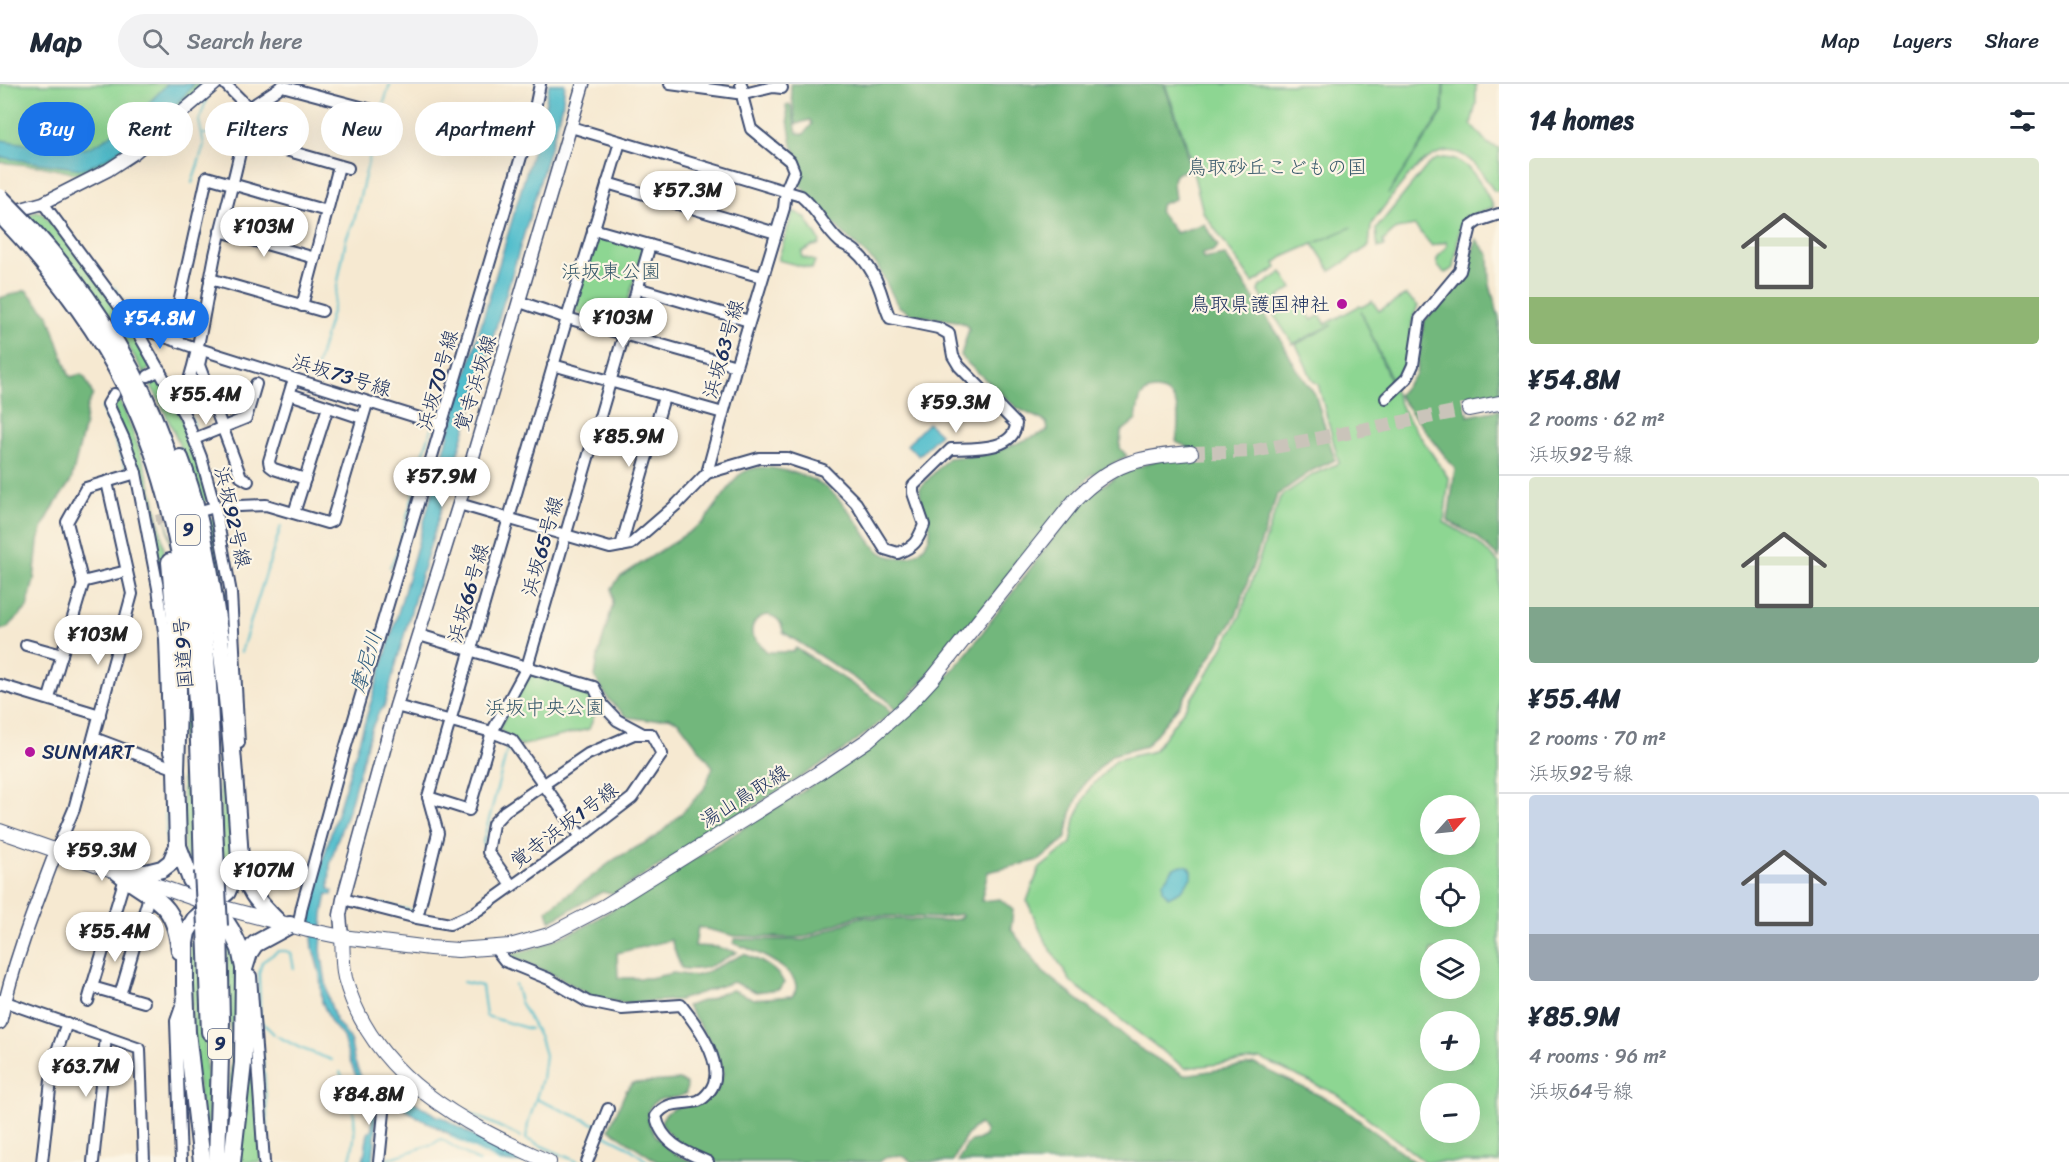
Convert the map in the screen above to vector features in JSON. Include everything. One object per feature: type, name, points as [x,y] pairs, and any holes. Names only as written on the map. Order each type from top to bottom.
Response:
[{"type":"highway","name":"国道9号","points":[[0,197],[27,235]]},
{"type":"highway","name":"国道9号","points":[[0,214],[27,235],[79,285],[107,338],[141,390],[160,433],[175,477],[190,537],[204,645],[209,870],[221,1021],[217,1162]]},
{"type":"highway","points":[[107,338],[146,453],[170,565],[178,665],[176,769],[178,846],[191,880],[223,916],[237,940],[244,969],[243,1056],[232,1162]]},
{"type":"highway","points":[[107,338],[152,397],[179,455],[194,499],[205,546],[216,612],[234,777],[240,859],[251,893],[294,926],[255,944],[249,953],[244,969]]},
{"type":"highway","points":[[121,875],[162,869],[171,862],[178,846]]},
{"type":"highway","points":[[185,992],[187,933],[198,915],[227,892],[240,859]]},
{"type":"highway","points":[[121,875],[150,893],[164,905],[176,926],[202,1162]]},
{"type":"main road","points":[[1469,409],[1499,403]]},
{"type":"main road","name":"湯山鳥取線","points":[[0,831],[57,849],[121,875],[213,905],[342,937],[458,950],[510,946],[549,935],[570,926],[623,895],[868,740],[909,704],[933,678],[1082,494],[1105,474],[1122,465],[1139,459],[1191,453]]},
{"type":"main road","points":[[342,937],[345,977],[358,1011],[402,1079],[448,1111],[496,1138],[549,1162]]},
{"type":"street","points":[[0,214],[43,203],[108,170],[134,153],[215,84]]},
{"type":"street","points":[[225,84],[243,102]]},
{"type":"street","name":"浜坂70号線","points":[[294,926],[302,906],[345,749],[534,113],[540,84]]},
{"type":"street","name":"覚寺浜坂線","points":[[342,937],[340,915],[343,899],[396,706],[520,302],[583,84]]},
{"type":"street","points":[[670,84],[743,89],[782,88]]},
{"type":"street","points":[[258,102],[282,86],[340,102]]},
{"type":"street","name":"浜坂63号線","points":[[621,546],[631,544],[676,505],[707,473],[749,321],[784,208],[786,190],[794,171],[790,161],[751,129],[743,99],[743,89]]},
{"type":"street","points":[[571,127],[801,196],[812,205],[840,242],[856,251],[873,275],[890,318],[938,328],[949,334],[953,356],[959,366],[1016,424],[1015,430],[1008,439],[993,447],[951,449],[913,486],[913,493],[924,525],[913,547],[898,553],[885,549],[856,503],[823,470],[787,458],[759,458],[707,473]]},
{"type":"street","name":"浜坂66号線","points":[[428,797],[620,142]]},
{"type":"street","points":[[180,406],[198,352],[220,231],[239,156]]},
{"type":"street","points":[[302,306],[327,211],[344,167],[306,156]]},
{"type":"street","points":[[171,339],[207,177],[327,211]]},
{"type":"street","points":[[607,183],[776,233]]},
{"type":"street","name":"浜坂92号線","points":[[43,203],[134,326],[180,406],[194,440],[231,593],[233,658],[239,724],[239,750],[234,777]]},
{"type":"street","points":[[1386,398],[1407,378],[1413,365],[1420,319],[1460,270],[1471,226],[1478,221],[1499,214]]},
{"type":"street","points":[[593,229],[762,278]]},
{"type":"street","points":[[220,231],[315,258]]},
{"type":"street","name":"浜坂65号線","points":[[428,797],[469,810],[492,732],[526,667],[650,245]]},
{"type":"street","points":[[210,279],[322,312]]},
{"type":"street","points":[[637,288],[749,321]]},
{"type":"street","points":[[520,302],[567,318],[736,366]]},
{"type":"street","name":"浜坂73号線","points":[[134,326],[171,339],[198,352],[442,426]]},
{"type":"street","points":[[198,352],[199,365],[222,428],[241,477],[248,481]]},
{"type":"street","points":[[553,365],[723,413]]},
{"type":"street","points":[[148,376],[160,370]]},
{"type":"street","points":[[194,440],[246,418],[256,384]]},
{"type":"street","points":[[305,479],[274,469],[270,466],[269,461],[291,389],[362,418]]},
{"type":"street","points":[[114,394],[108,404],[124,439],[151,522],[165,639],[169,752],[176,769]]},
{"type":"street","points":[[459,504],[563,536],[610,548],[621,546],[664,397]]},
{"type":"street","points":[[294,513],[328,406]]},
{"type":"street","points":[[210,509],[266,505],[327,523],[332,521],[366,406]]},
{"type":"street","points":[[49,698],[82,582],[67,522],[86,488],[136,473]]},
{"type":"street","points":[[0,1023],[2,1000],[74,809],[132,594],[106,482]]},
{"type":"street","points":[[82,582],[127,571]]},
{"type":"street","points":[[419,635],[594,687],[602,704],[617,720],[643,734]]},
{"type":"street","points":[[26,645],[62,655]]},
{"type":"street","points":[[0,685],[100,715]]},
{"type":"street","points":[[396,706],[492,732],[512,740],[581,837]]},
{"type":"street","name":"覚寺浜坂1号線","points":[[343,899],[450,924],[474,913],[581,837],[632,798],[662,754],[651,734],[634,734],[588,754],[505,811],[493,825],[488,852],[512,886]]},
{"type":"street","points":[[94,738],[176,769]]},
{"type":"street","points":[[417,918],[438,833],[428,797]]},
{"type":"street","points":[[88,1001],[121,875]]},
{"type":"street","points":[[120,995],[150,893]]},
{"type":"street","points":[[494,947],[505,961],[549,979],[588,1002],[622,1009],[681,1005],[698,1028],[714,1059],[717,1078],[712,1089],[701,1100],[666,1106],[656,1116],[663,1137],[708,1162]]},
{"type":"street","points":[[244,969],[251,976],[264,1162]]},
{"type":"street","points":[[92,987],[144,1002]]},
{"type":"street","points":[[181,1162],[176,1021],[185,992]]},
{"type":"street","points":[[2,1000],[140,1049],[144,1162]]},
{"type":"street","points":[[42,1162],[53,1062],[66,1023]]},
{"type":"street","points":[[93,1162],[106,1037]]},
{"type":"street","points":[[379,1162],[383,1110],[387,1099],[402,1079]]},
{"type":"street","points":[[587,1162],[608,1109]]},
{"type":"green space","points":[[0,84],[205,84],[184,102],[107,102],[107,156],[117,156],[83,175],[41,166],[0,162]]},
{"type":"green space","points":[[790,84],[1164,84],[1184,141],[1190,171],[1183,171],[1175,175],[1173,182],[1175,199],[1162,204],[1159,211],[1176,233],[1204,224],[1218,246],[1213,251],[1202,254],[1203,259],[1225,255],[1279,336],[1296,368],[1315,394],[1335,460],[1313,470],[1277,495],[1236,616],[1179,706],[1146,746],[1112,755],[1084,784],[1071,813],[1066,838],[1040,860],[988,872],[981,901],[1000,899],[1013,910],[1011,929],[1043,972],[1139,1048],[1184,1075],[1255,1064],[1337,1104],[1415,1162],[958,1162],[971,1141],[985,1136],[985,1130],[979,1124],[974,1127],[960,1146],[953,1162],[912,1162],[895,1156],[878,1162],[718,1162],[678,1142],[661,1122],[672,1110],[705,1100],[712,1095],[722,1076],[716,1053],[687,1006],[733,990],[754,999],[792,996],[796,988],[794,979],[787,971],[764,956],[733,943],[735,939],[804,940],[860,917],[939,921],[958,919],[962,916],[961,914],[939,918],[859,915],[804,937],[793,938],[735,936],[698,927],[695,946],[717,947],[737,952],[710,966],[697,969],[681,968],[671,940],[617,953],[618,978],[650,978],[673,973],[694,976],[744,954],[772,969],[784,983],[779,989],[756,992],[733,982],[679,1000],[622,1003],[593,997],[558,977],[508,955],[538,947],[584,927],[834,772],[902,722],[964,657],[1054,537],[1090,494],[1122,473],[1190,448],[1176,442],[1178,415],[1176,404],[1171,396],[1158,390],[1144,394],[1139,402],[1136,420],[1121,432],[1120,448],[1127,456],[1091,475],[1051,520],[954,647],[896,711],[886,699],[783,632],[776,618],[767,615],[757,619],[753,624],[752,635],[767,652],[793,652],[796,648],[885,705],[891,714],[844,750],[614,894],[602,892],[550,921],[547,910],[615,859],[656,837],[682,813],[704,789],[713,767],[679,722],[669,717],[648,720],[627,717],[609,700],[599,685],[595,676],[598,656],[613,604],[612,588],[620,577],[703,523],[738,476],[752,469],[762,468],[791,472],[824,486],[841,502],[877,549],[891,557],[906,557],[920,550],[929,537],[928,518],[921,501],[920,488],[948,458],[989,454],[1046,432],[1048,429],[1046,422],[1017,408],[964,360],[961,355],[969,329],[965,324],[913,315],[898,306],[877,265],[839,229],[799,184],[796,176],[798,157],[792,145],[786,106],[789,104],[791,106],[797,133],[804,134],[812,124],[810,120],[796,124]]},
{"type":"green space","name":"鳥取砂丘こどもの国","points":[[1165,84],[1443,84],[1442,112],[1388,194],[1443,112],[1444,84],[1476,84],[1476,104],[1471,124],[1488,144],[1499,148],[1499,191],[1494,191],[1478,168],[1461,154],[1443,152],[1432,156],[1409,175],[1374,220],[1369,246],[1331,271],[1313,244],[1352,227],[1283,257],[1275,263],[1277,268],[1253,283],[1203,212],[1185,140]]},
{"type":"green space","points":[[1437,159],[1453,159],[1469,168],[1494,207],[1471,215],[1460,226],[1454,268],[1445,273],[1438,266],[1437,259],[1447,246],[1446,242],[1432,246],[1415,226],[1396,229],[1383,241],[1384,246],[1378,248],[1376,229],[1427,166]]},
{"type":"green space","points":[[793,211],[805,217],[820,241],[819,245],[802,252],[802,257],[815,261],[812,269],[778,260]]},
{"type":"green space","points":[[37,212],[43,214],[71,247],[113,302],[151,362],[150,368],[145,373],[150,381],[161,381],[185,425],[208,493],[206,501],[200,504],[206,516],[214,520],[226,590],[229,642],[182,451],[174,432],[135,357],[111,321],[27,215]]},
{"type":"green space","name":"浜坂東公園","points":[[600,233],[641,246],[643,250],[622,321],[616,324],[577,313],[575,307],[595,236]]},
{"type":"green space","points":[[1476,239],[1489,255],[1490,285],[1499,318],[1499,396],[1466,403],[1468,416],[1499,410],[1499,558],[1477,537],[1448,521],[1455,469],[1398,395],[1416,374],[1424,321],[1461,284],[1466,275]]},
{"type":"green space","points":[[1282,272],[1292,288],[1278,298],[1286,311],[1300,303],[1312,320],[1320,315],[1326,324],[1372,301],[1379,311],[1406,295],[1418,306],[1411,327],[1410,356],[1402,375],[1394,386],[1361,311],[1403,411],[1449,479],[1444,522],[1475,540],[1499,563],[1499,1162],[1425,1162],[1338,1095],[1261,1059],[1185,1068],[1071,982],[1044,939],[1027,901],[1039,869],[1071,843],[1075,819],[1089,789],[1116,760],[1154,751],[1214,663],[1240,616],[1280,497],[1314,474],[1339,463],[1318,384],[1313,381],[1296,344],[1332,325],[1293,344],[1258,291]]},
{"type":"green space","points":[[26,290],[49,316],[69,375],[71,377],[81,374],[93,395],[87,406],[71,481],[43,526],[38,542],[34,580],[27,608],[7,628],[0,630],[0,298]]},
{"type":"green space","points":[[118,397],[142,457],[159,521],[171,612],[174,660],[153,535],[154,530],[158,527],[156,515],[148,511],[113,405]]},
{"type":"green space","points":[[165,514],[176,562],[185,637],[197,876],[188,864],[184,851],[182,644],[176,573]]},
{"type":"green space","points":[[212,607],[235,864],[223,883]]},
{"type":"green space","name":"浜坂中央公園","points":[[527,672],[588,687],[599,703],[589,729],[520,746],[502,732],[500,727]]},
{"type":"green space","points":[[199,921],[211,1156],[209,1162],[193,1052],[189,948]]},
{"type":"green space","points":[[225,927],[239,957],[236,1102],[224,1152],[232,1057]]},
{"type":"green space","points":[[249,1004],[261,1162],[236,1162]]},
{"type":"green space","points":[[679,1080],[687,1084],[686,1093],[679,1097],[655,1102],[650,1108],[649,1122],[656,1136],[667,1148],[695,1162],[658,1162],[609,1129],[626,1091],[633,1083]]},
{"type":"water","points":[[167,84],[194,84],[178,102],[151,101]]},
{"type":"water","points":[[549,84],[565,84],[562,108],[556,128],[556,102],[546,102]]},
{"type":"water","points":[[107,137],[107,156],[110,156],[81,169],[0,157],[0,140],[18,143],[18,156],[95,156],[95,144]]},
{"type":"water","points":[[531,156],[548,156],[421,576],[384,707],[371,730],[330,865],[329,889],[333,891],[332,895],[327,894],[323,914],[321,950],[328,997],[336,1021],[350,1039],[354,1060],[366,1089],[377,1088],[387,1094],[396,1090],[438,1117],[440,1116],[490,1145],[517,1156],[524,1162],[505,1162],[491,1156],[414,1115],[379,1092],[374,1096],[376,1129],[372,1162],[363,1162],[368,1133],[372,1129],[371,1099],[362,1090],[343,1037],[331,1022],[322,1002],[320,974],[313,948],[310,910],[312,896],[308,897],[313,891],[321,866],[396,620],[449,434],[444,431],[445,429],[450,430]]},
{"type":"water","points":[[928,423],[940,434],[919,456],[907,445]]},
{"type":"water","points":[[1182,865],[1188,866],[1192,871],[1192,876],[1182,890],[1168,897],[1163,890],[1163,882],[1174,868]]},
{"type":"waterway","points":[[313,380],[333,308],[346,239],[354,221],[379,118],[390,84]]},
{"type":"waterway","points":[[192,183],[204,145],[199,121],[207,98]]},
{"type":"waterway","points":[[114,287],[123,301]]},
{"type":"waterway","points":[[127,306],[139,324]]},
{"type":"waterway","points":[[185,406],[195,425]]},
{"type":"waterway","points":[[102,408],[127,470]]},
{"type":"waterway","points":[[415,480],[432,427]]},
{"type":"waterway","points":[[390,567],[397,553],[416,485]]},
{"type":"waterway","points":[[241,652],[281,526]]},
{"type":"waterway","points":[[159,640],[160,647]]},
{"type":"waterway","points":[[484,850],[483,842],[508,747],[505,742],[499,741]]},
{"type":"waterway","points":[[164,769],[165,792]]},
{"type":"waterway","points":[[165,798],[167,847]]},
{"type":"waterway","points":[[383,904],[413,911]]},
{"type":"waterway","points":[[274,1034],[260,1020],[259,974],[262,962],[278,951],[286,951],[291,953],[294,969]]},
{"type":"waterway","points":[[463,982],[482,986],[486,1016],[530,1029]]},
{"type":"waterway","points":[[515,984],[520,1002],[540,1038],[545,1055],[542,1079],[528,1124],[526,1139],[578,1162]]},
{"type":"waterway","points":[[277,1036],[332,1060]]},
{"type":"waterway","points":[[262,1044],[270,1162]]},
{"type":"waterway","points":[[340,1072],[349,1094],[354,1116],[354,1139],[349,1162]]},
{"type":"waterway","points":[[536,1099],[597,1125]]},
{"type":"waterway","points":[[464,1110],[521,1137]]},
{"type":"waterway","points":[[603,1134],[627,1146],[648,1162]]},
{"type":"waterway","points":[[451,1136],[501,1162]]},
{"type":"waterway","points":[[385,1160],[433,1144],[441,1139],[479,1162]]},
{"type":"tunnel","points":[[1191,453],[1254,451],[1469,409]]},
{"type":"tunnel","points":[[156,520],[177,516]]},
{"type":"place","name":"鳥取県護国神社","points":[[1342,304]]},
{"type":"place","name":"SUNMART","points":[[30,752]]},
{"type":"water label","name":"摩尼川","points":[[366,662]]}]
